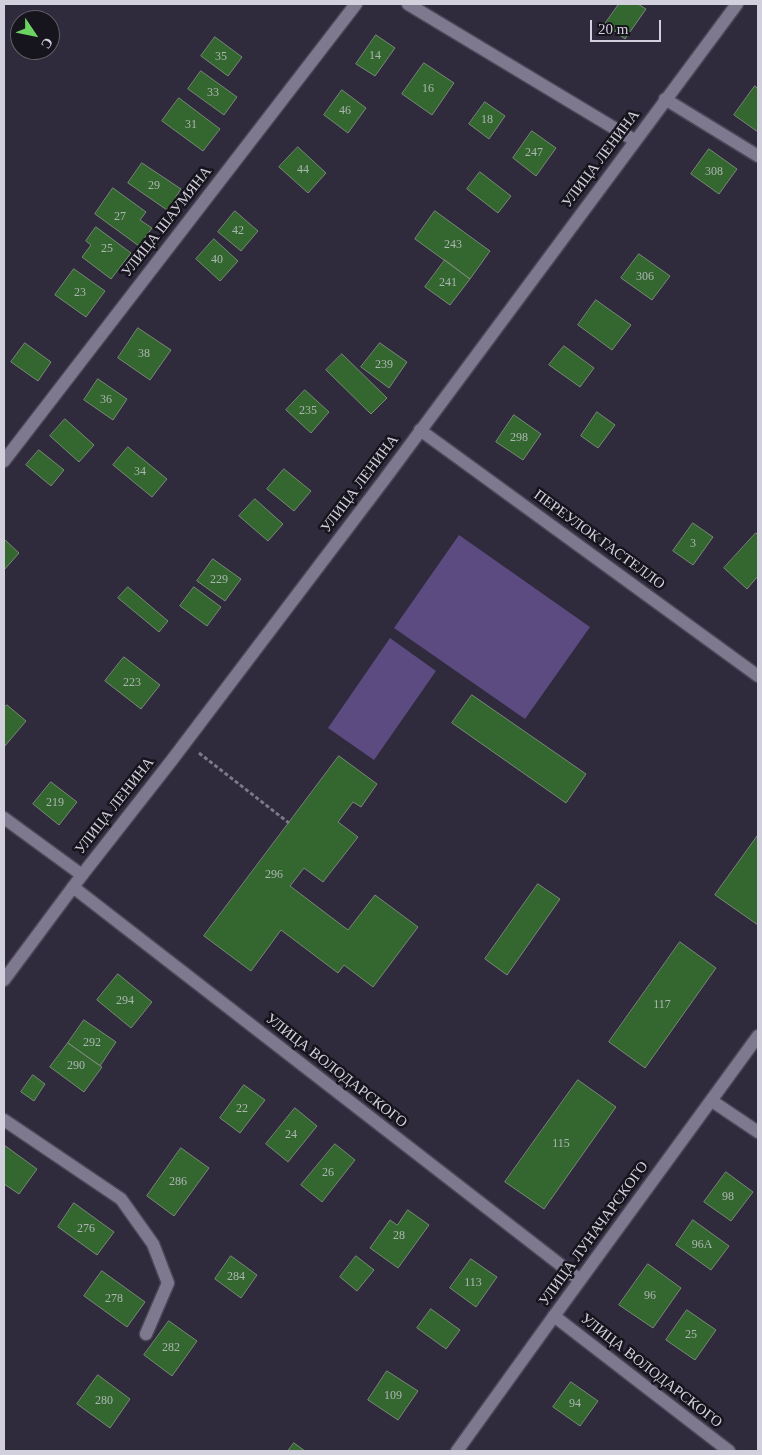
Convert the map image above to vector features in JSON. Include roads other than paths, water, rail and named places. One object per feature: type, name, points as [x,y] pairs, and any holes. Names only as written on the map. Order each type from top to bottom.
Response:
[{"type":"street","name":"УЛИЦА ШАУМЯНА","points":[[4,460],[356,4]]},
{"type":"street","points":[[408,4],[634,140]]},
{"type":"street","name":"УЛИЦА ЛЕНИНА","points":[[4,980],[420,430],[736,4]]},
{"type":"street","points":[[665,99],[758,156]]},
{"type":"street","name":"ПЕРЕУЛОК ГАСТЕЛЛО","points":[[420,430],[758,676]]},
{"type":"street","points":[[4,818],[82,875]]},
{"type":"street","name":"УЛИЦА ВОЛОДАРСКОГО","points":[[73,887],[580,1280]]},
{"type":"street","name":"УЛИЦА ЛУНАЧАРСКОГО","points":[[457,1451],[758,1036]]},
{"type":"street","points":[[712,1101],[758,1132]]},
{"type":"street","points":[[4,1120],[121,1199],[153,1244],[168,1283],[146,1334]]},
{"type":"street","name":"УЛИЦА ВОЛОДАРСКОГО","points":[[554,1316],[729,1451]]}]
